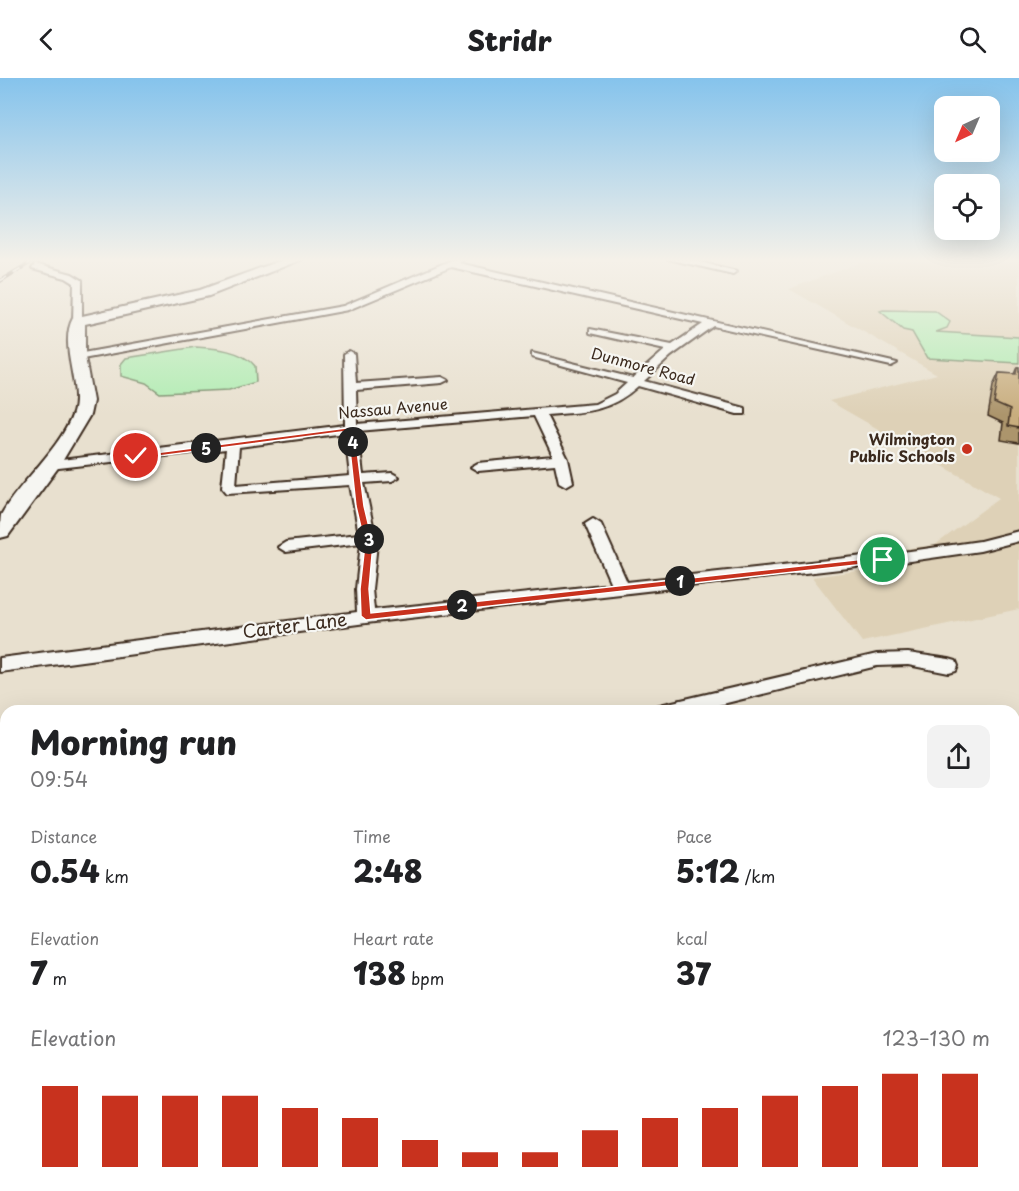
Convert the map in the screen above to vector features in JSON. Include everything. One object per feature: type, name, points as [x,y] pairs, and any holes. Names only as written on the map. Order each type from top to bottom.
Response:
[{"type":"street","points":[[0,531],[50,465],[77,423],[83,408],[77,357],[78,311]]},
{"type":"street","points":[[78,321],[123,311]]},
{"type":"street","points":[[77,357],[331,311]]},
{"type":"street","points":[[658,311],[891,363]]},
{"type":"street","name":"Nassau Avenue","points":[[50,465],[233,445],[351,428],[539,414],[605,405],[619,397],[674,349],[711,323]]},
{"type":"street","points":[[594,331],[674,349]]},
{"type":"street","points":[[349,354],[351,428],[360,506],[368,537],[364,589],[366,616]]},
{"type":"street","name":"Dunmore Road","points":[[536,355],[741,411]]},
{"type":"street","points":[[351,387],[442,380]]},
{"type":"street","points":[[539,414],[561,459],[562,473],[566,482]]},
{"type":"street","points":[[233,445],[229,487],[232,490],[392,477]]},
{"type":"street","points":[[478,467],[561,459]]},
{"type":"street","points":[[593,524],[621,588]]},
{"type":"street","name":"Carter Lane","points":[[0,664],[366,616],[910,556],[980,546],[1019,536]]},
{"type":"street","points":[[286,547],[319,545],[368,537]]},
{"type":"street","points":[[689,705],[877,660],[908,659],[949,666]]},
{"type":"shaded area","name":"Wilmington Public Schools","points":[[827,311],[1019,311],[1019,609],[862,642],[812,577],[872,569],[862,554],[935,545],[999,498],[829,401],[937,374]]},
{"type":"green space","points":[[880,311],[935,311],[950,322],[947,328],[936,332],[1019,337],[1019,363],[927,358],[912,332],[903,330]]},
{"type":"green space","points":[[196,347],[220,349],[243,356],[255,366],[256,382],[229,390],[160,393],[146,383],[121,376],[121,364],[126,358]]},
{"type":"building","points":[[1017,367],[1019,367],[1019,428],[1008,426],[1010,410],[994,403],[999,373],[1016,374]]},
{"type":"place","name":"Wilmington Public Schools","points":[[967,449]]},
{"type":"route","points":[[136,456],[351,428],[360,506],[369,544],[364,589],[366,616],[883,560]]}]
